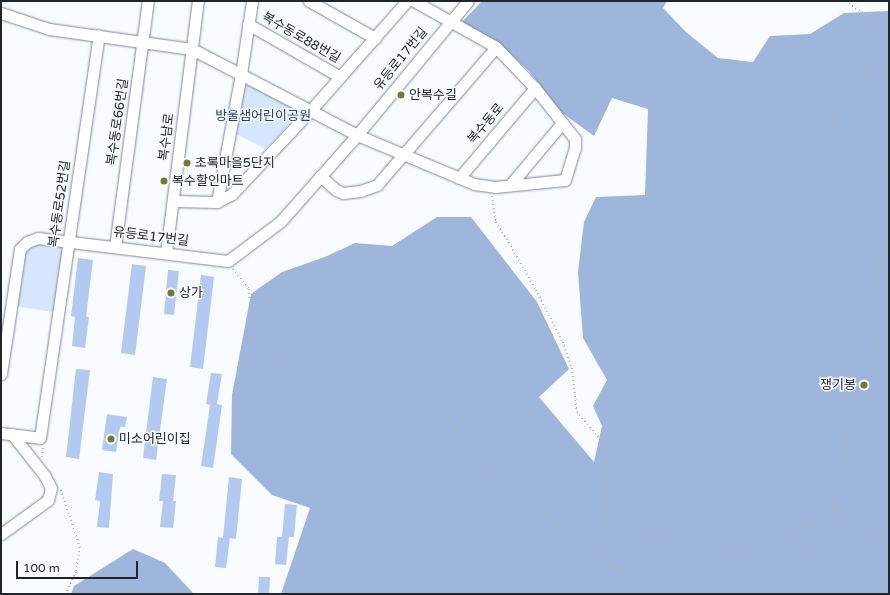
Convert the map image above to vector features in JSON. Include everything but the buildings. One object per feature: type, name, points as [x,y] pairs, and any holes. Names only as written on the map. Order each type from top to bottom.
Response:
[{"type":"street","name":"복수동로66번길","points":[[115,247],[148,1]]},
{"type":"street","name":"복수남로","points":[[166,253],[198,1]]},
{"type":"street","points":[[173,201],[217,202],[241,74],[252,1]]},
{"type":"street","points":[[309,1],[375,38]]},
{"type":"street","name":"복수동로88번길","points":[[217,202],[232,194],[310,111],[407,1]]},
{"type":"street","points":[[1,13],[49,29],[192,49],[357,135],[474,184],[510,186],[565,180],[575,148],[575,139],[535,88],[496,48],[414,1]]},
{"type":"street","name":"유등로17번길","points":[[1,374],[6,306],[20,249],[27,242],[38,238],[228,261],[281,221],[357,135],[468,1]]},
{"type":"street","name":"복수동로88번길","points":[[248,24],[340,77]]},
{"type":"street","name":"복수동로52번길","points":[[40,438],[99,35]]},
{"type":"street","points":[[320,176],[336,190],[343,193],[360,191],[376,185],[496,48]]},
{"type":"street","name":"복수동로","points":[[458,178],[535,88]]},
{"type":"street","points":[[510,186],[562,123]]},
{"type":"street","points":[[6,433],[40,438]]},
{"type":"street","points":[[1,534],[48,500],[51,488],[45,476],[6,433]]},
{"type":"path","points":[[846,1],[871,20],[889,31]]},
{"type":"path","points":[[889,74],[866,71],[842,90],[832,118],[844,165],[863,174],[883,166],[889,166]]},
{"type":"path","points":[[491,186],[492,208],[496,222],[536,290],[568,356],[574,380],[577,412],[600,438],[605,450],[608,473],[606,517],[602,532],[601,549],[611,565]]},
{"type":"path","points":[[788,541],[795,531],[812,524],[832,505],[845,452],[847,430],[856,401],[877,354],[873,316],[880,259],[889,245]]},
{"type":"path","points":[[228,261],[249,289],[252,305],[251,318],[242,351],[245,358],[257,361],[303,354],[335,340],[367,334],[380,327],[391,329],[403,353],[416,357],[423,362],[429,389],[456,429],[474,450],[472,463],[474,469],[480,471],[490,467],[493,469],[496,472],[500,482],[510,488],[524,506],[532,508],[545,508],[548,515],[585,548],[599,559],[633,579]]},
{"type":"path","points":[[40,438],[44,445],[42,461]]},
{"type":"path","points":[[60,485],[80,546],[76,572],[66,594]]},
{"type":"path","points":[[832,505],[856,516],[889,541]]},
{"type":"path","points":[[832,505],[840,526],[839,534]]},
{"type":"path","points":[[606,511],[615,520],[633,523],[642,533],[651,539],[670,540],[676,558],[680,562]]},
{"type":"path","points":[[627,594],[633,579],[641,570],[680,562],[700,554],[712,544],[728,550],[738,550],[761,545],[774,539],[788,541],[806,554],[810,552],[812,548],[812,538],[810,532],[812,524]]},
{"type":"path","points":[[812,538],[818,535],[848,535],[874,529]]},
{"type":"path","points":[[728,550],[763,594]]},
{"type":"path","points":[[880,594],[889,580]]},
{"type":"green space","name":"방울샘어린이공원","points":[[245,76],[302,111],[265,149],[235,133]]},
{"type":"green space","points":[[38,240],[65,243],[53,312],[14,306],[24,250]]},
{"type":"shaded area","points":[[482,1],[667,1],[663,8],[686,32],[718,58],[753,62],[770,36],[810,34],[844,13],[889,11],[889,594],[281,594],[310,508],[272,495],[231,454],[232,395],[251,294],[282,272],[325,257],[355,243],[392,246],[437,217],[471,217],[537,302],[569,369],[539,397],[594,462],[602,426],[593,406],[607,380],[583,338],[578,272],[584,222],[596,197],[645,195],[648,109],[612,98],[594,136],[561,112],[529,71],[500,44],[462,22]]},
{"type":"shaded area","points":[[133,549],[165,563],[194,594],[71,594],[74,586]]},
{"type":"place","name":"안복수길","points":[[401,95]]},
{"type":"place","name":"초록마을5단지","points":[[187,163]]},
{"type":"place","name":"복수할인마트","points":[[164,181]]},
{"type":"place","name":"상가","points":[[171,293]]},
{"type":"place","name":"쟁기봉","points":[[864,385]]},
{"type":"place","name":"미소어린이집","points":[[111,439]]}]
